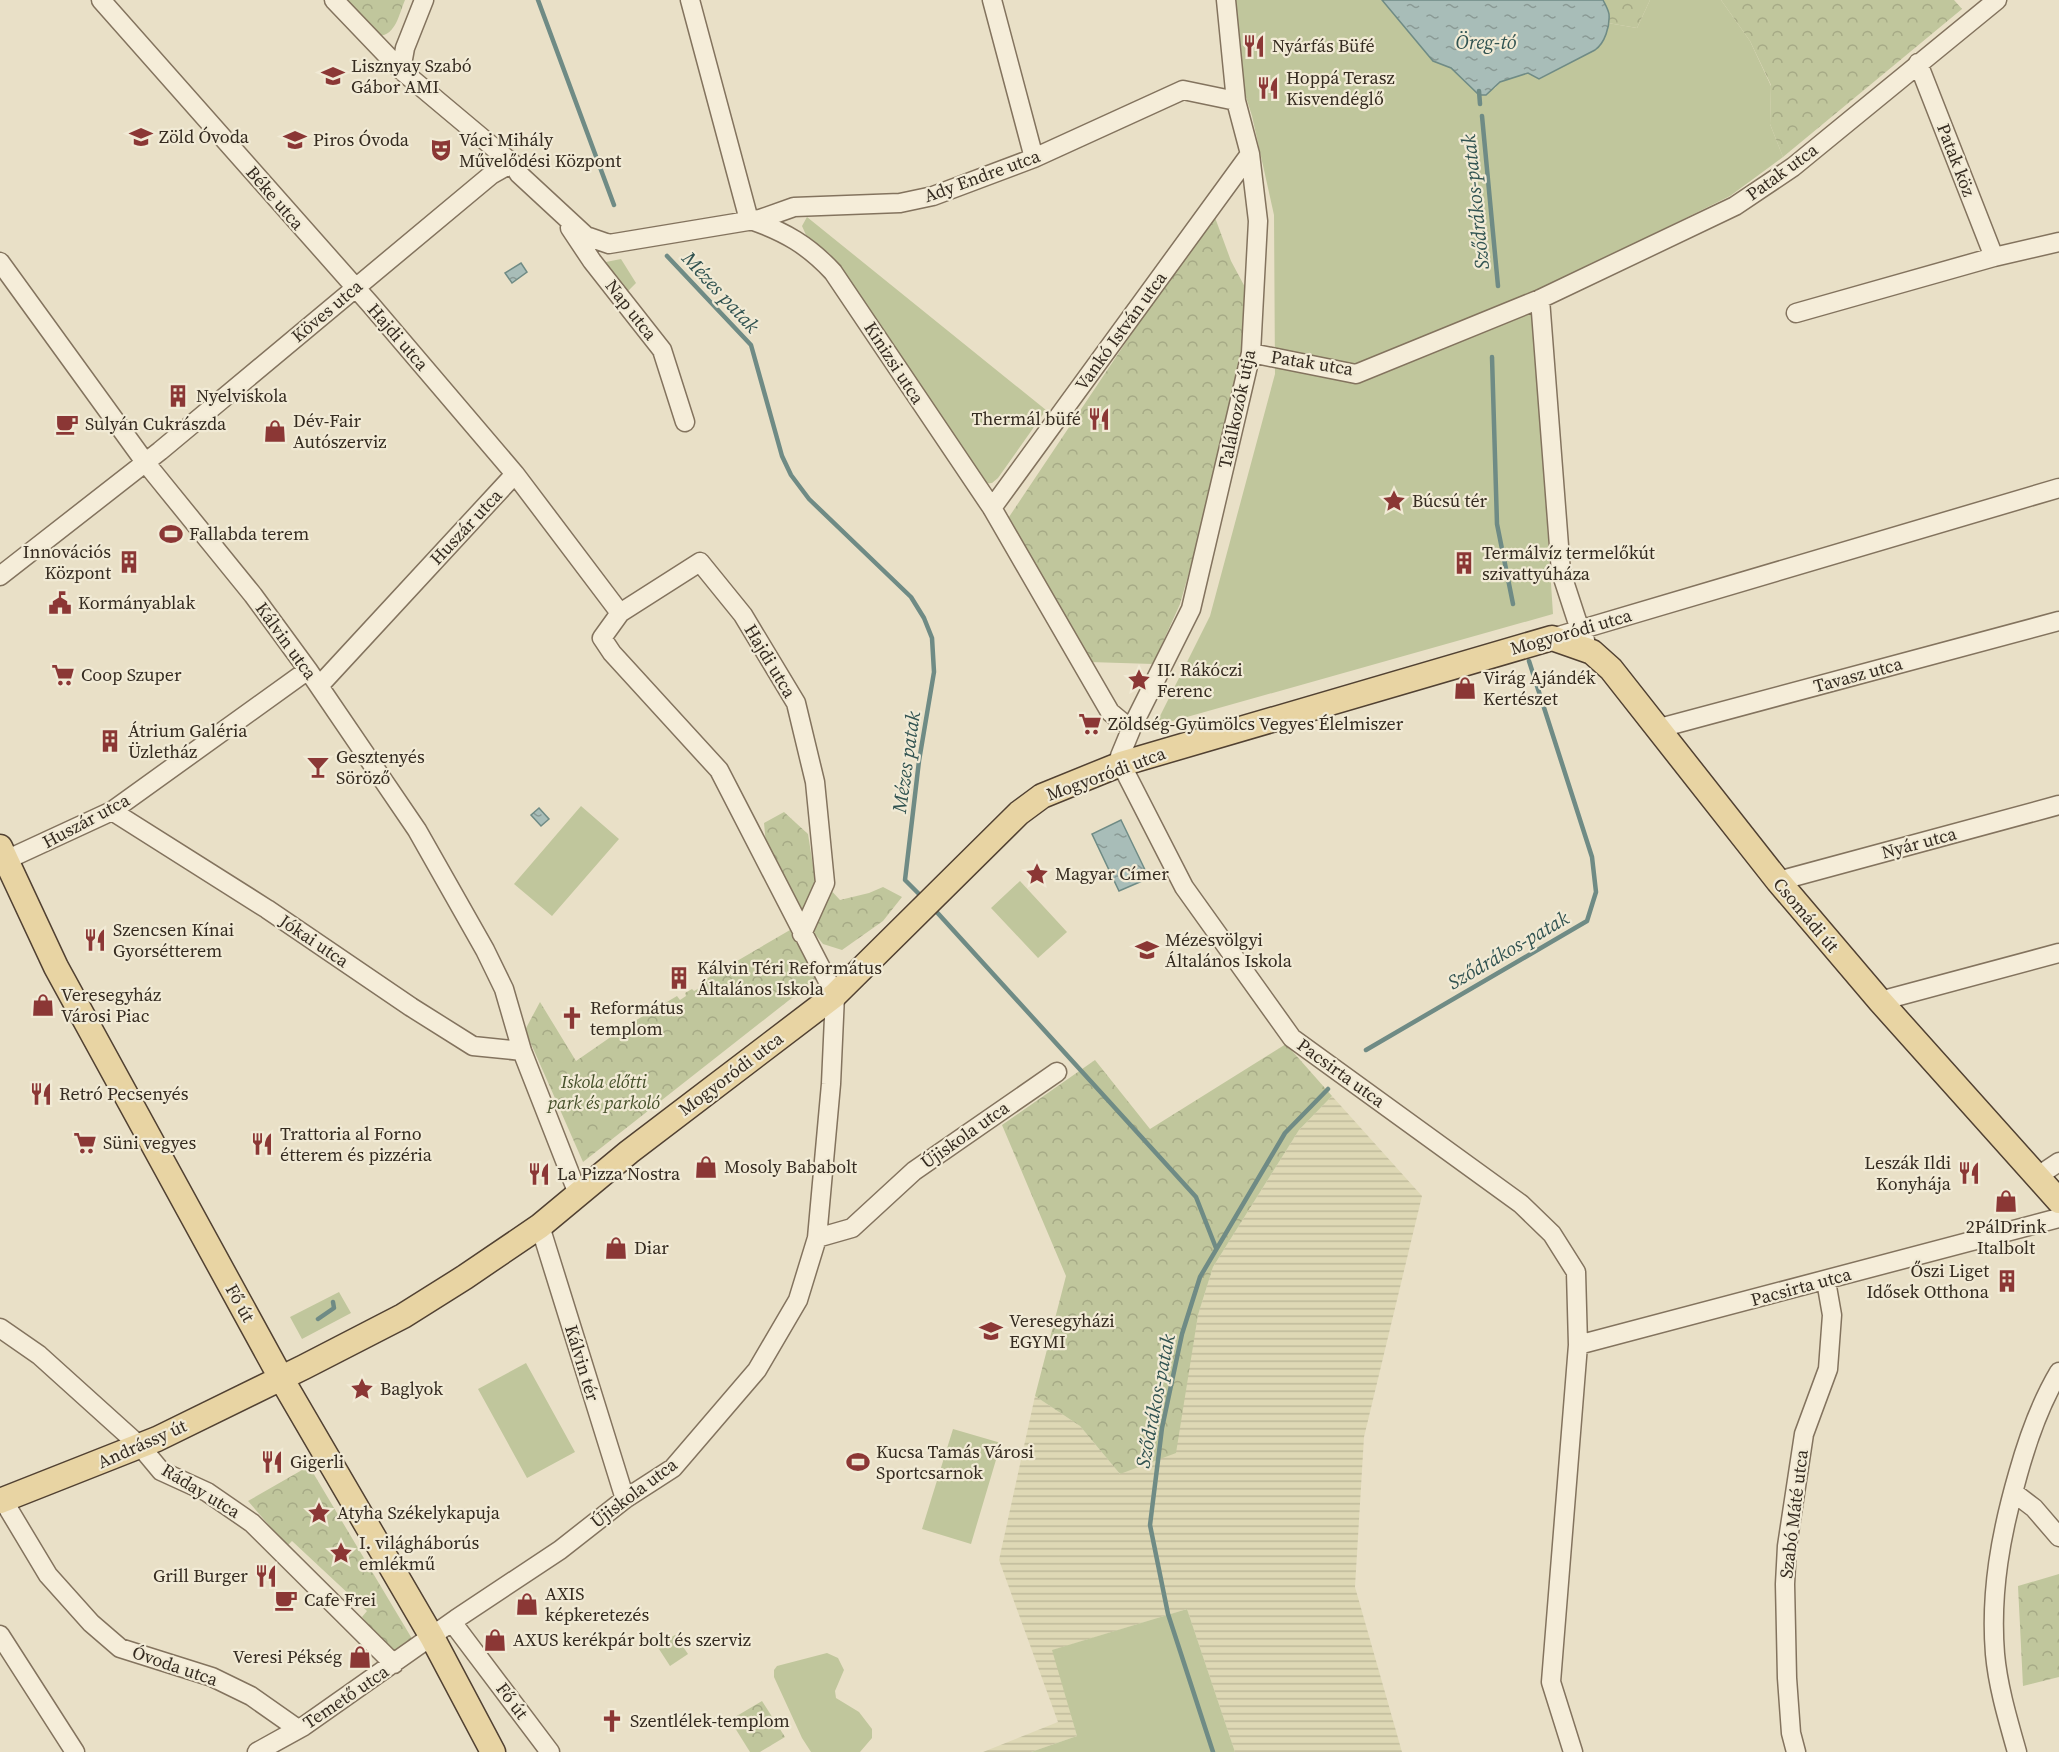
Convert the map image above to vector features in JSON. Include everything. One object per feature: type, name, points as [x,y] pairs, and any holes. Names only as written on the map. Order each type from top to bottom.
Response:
[{"type":"main road","name":"Csomádi út","points":[[1552,638],[1592,652],[1611,669],[1778,881],[1880,1001],[2059,1201]]},
{"type":"main road","name":"Mogyoródi utca","points":[[282,1378],[403,1316],[540,1226],[629,1152],[834,995],[1019,813],[1042,796],[1121,760],[1552,638]]},
{"type":"main road","name":"Fő út","points":[[3,854],[56,967],[282,1378],[432,1637],[493,1752]]},
{"type":"main road","name":"Andrássy út","points":[[1,1501],[141,1447],[282,1378]]},
{"type":"street","name":"Béke utca","points":[[100,0],[355,287]]},
{"type":"street","name":"Nap utca","points":[[334,0],[401,70],[512,163],[519,174],[586,236],[609,244]]},
{"type":"street","points":[[401,70],[405,48],[424,0]]},
{"type":"street","points":[[690,0],[749,220]]},
{"type":"street","points":[[992,0],[1034,158]]},
{"type":"street","name":"Találkozók útja","points":[[1121,760],[1132,727],[1191,609],[1251,353],[1257,221],[1250,154],[1236,101],[1226,0]]},
{"type":"street","name":"Patak utca","points":[[1251,353],[1356,374],[1540,299],[1735,206],[1793,167],[1997,0]]},
{"type":"street","name":"Patak köz","points":[[1918,63],[1994,257]]},
{"type":"street","name":"Ady Endre utca","points":[[609,244],[760,219],[794,207],[900,203],[933,196],[1034,158],[1184,90],[1236,101]]},
{"type":"street","name":"Vankó István utca","points":[[992,508],[1250,154]]},
{"type":"street","name":"Köves utca","points":[[0,576],[145,462],[491,175],[512,163]]},
{"type":"street","name":"Nap utca","points":[[557,209],[592,261],[662,350],[685,422]]},
{"type":"street","name":"Kinizsi utca","points":[[749,220],[783,232],[808,248],[833,272],[992,508],[1110,712],[1132,727]]},
{"type":"street","points":[[1796,313],[1994,257],[2059,242]]},
{"type":"street","name":"Kálvin utca","points":[[0,262],[145,462],[253,596],[308,670],[417,830],[485,950],[504,989],[522,1051]]},
{"type":"street","name":"Hajdi utca","points":[[355,287],[515,474],[620,613]]},
{"type":"street","points":[[1540,299],[1562,572],[1580,630],[1592,652]]},
{"type":"street","name":"Huszár utca","points":[[319,686],[515,474]]},
{"type":"street","name":"Mogyoródi utca","points":[[1552,638],[2059,488]]},
{"type":"street","name":"Hajdi utca","points":[[802,934],[825,883],[815,782],[796,703],[743,615],[700,562],[620,613],[602,638],[612,652],[719,770],[802,934],[834,995]]},
{"type":"street","name":"Tavasz utca","points":[[1656,729],[2059,621]]},
{"type":"street","name":"Huszár utca","points":[[3,854],[112,811],[308,670]]},
{"type":"street","name":"Pacsirta utca","points":[[1121,760],[1184,887],[1292,1038],[1521,1204],[1552,1234],[1576,1272],[1578,1345],[1551,1682],[1573,1752]]},
{"type":"street","name":"Nyár utca","points":[[1778,881],[2059,805]]},
{"type":"street","name":"Jókai utca","points":[[112,811],[267,909],[411,1007],[473,1046],[522,1051]]},
{"type":"street","points":[[1880,1001],[2059,953]]},
{"type":"street","name":"Újiskola utca","points":[[432,1637],[560,1550],[625,1499],[673,1468],[757,1370],[798,1300],[817,1238],[831,1084],[834,995]]},
{"type":"street","points":[[522,1051],[578,1194]]},
{"type":"street","name":"Újiskola utca","points":[[817,1238],[852,1228],[914,1171],[1057,1072]]},
{"type":"street","points":[[2038,1176],[2059,1162]]},
{"type":"street","name":"Pacsirta utca","points":[[1578,1345],[2059,1218]]},
{"type":"street","name":"Kálvin tér","points":[[540,1226],[625,1499]]},
{"type":"street","name":"Szabó Máté utca","points":[[1796,1752],[1791,1733],[1786,1678],[1785,1584],[1791,1516],[1804,1434],[1828,1369],[1832,1315],[1826,1281]]},
{"type":"street","name":"Ráday utca","points":[[0,1328],[39,1355],[141,1447],[161,1471],[207,1492],[252,1523],[394,1664]]},
{"type":"street","points":[[2017,1752],[1995,1656],[1993,1602],[2000,1544],[2030,1432],[2059,1372]]},
{"type":"street","points":[[2013,1492],[2034,1508],[2059,1536]]},
{"type":"street","name":"Óvoda utca","points":[[1,1501],[48,1575],[91,1623],[120,1648],[212,1677],[251,1696],[298,1729]]},
{"type":"street","name":"Fő út","points":[[452,1622],[550,1752]]},
{"type":"street","points":[[0,1635],[75,1752]]},
{"type":"street","name":"Temető utca","points":[[256,1752],[298,1729],[432,1637]]},
{"type":"shaded area","points":[[1332,1096],[1422,1196],[1364,1437],[1355,1587],[1402,1752],[1235,1752],[1187,1609],[1053,1650],[1077,1736],[1031,1752],[983,1752],[1058,1722],[999,1560],[1035,1396],[1080,1426],[1120,1474],[1189,1365],[1198,1315],[1213,1267],[1299,1130]]},
{"type":"green space","points":[[340,0],[405,0],[393,28],[385,35],[379,36]]},
{"type":"green space","points":[[1234,0],[1382,0],[1433,61],[1451,68],[1479,95],[1495,88],[1500,82],[1528,72],[1540,79],[1600,46],[1607,32],[1608,23],[1637,28],[1650,0],[1721,0],[1750,41],[1771,86],[1770,124],[1783,157],[1730,196],[1532,294],[1553,614],[1155,726],[1210,616],[1275,374],[1274,215],[1252,116],[1238,72]]},
{"type":"green space","points":[[1603,0],[1650,0],[1637,28],[1608,23],[1609,13]]},
{"type":"green space","points":[[1721,0],[1954,0],[1962,9],[1783,157],[1770,124],[1771,85],[1750,41]]},
{"type":"green space","points":[[1213,212],[1231,261],[1246,289],[1251,353],[1180,604],[1153,664],[1089,662],[1009,517]]},
{"type":"green space","points":[[807,217],[1046,410],[998,478],[992,483],[982,484],[830,254],[806,235],[802,226]]},
{"type":"green space","points":[[621,259],[636,283],[625,294],[597,261]]},
{"type":"green space","points":[[581,806],[619,839],[552,916],[514,884]]},
{"type":"green space","points":[[784,812],[808,834],[814,872],[840,900],[883,887],[902,897],[883,921],[842,950],[823,944],[791,904],[767,855],[764,823]]},
{"type":"green space","points":[[1020,881],[1067,932],[1038,958],[991,908]]},
{"type":"green space","name":"Iskola előtti park és parkoló","points":[[790,930],[816,979],[583,1162],[525,1030],[540,1002],[576,1061],[628,1025],[677,996],[680,1000],[686,996],[685,993],[703,986],[701,982]]},
{"type":"green space","points":[[1286,1044],[1332,1096],[1299,1130],[1213,1267],[1198,1315],[1176,1453],[1120,1474],[1080,1426],[1035,1396],[1066,1276],[1002,1125],[1095,1060],[1150,1129]]},
{"type":"green space","points":[[339,1292],[351,1313],[302,1339],[290,1317]]},
{"type":"green space","points":[[526,1363],[575,1452],[527,1478],[478,1389]]},
{"type":"green space","points":[[953,1429],[1001,1443],[971,1544],[922,1529]]},
{"type":"green space","points":[[309,1466],[414,1642],[395,1656],[362,1617],[367,1611],[292,1541],[287,1546],[248,1501]]},
{"type":"green space","points":[[2059,1574],[2059,1677],[2023,1686],[2018,1586]]},
{"type":"green space","points":[[1187,1609],[1235,1752],[1031,1752],[1077,1736],[1052,1650]]},
{"type":"green space","points":[[675,1635],[688,1654],[670,1666],[657,1646]]},
{"type":"green space","points":[[827,1653],[838,1658],[844,1670],[835,1691],[836,1698],[859,1712],[872,1729],[872,1738],[860,1752],[811,1752],[802,1738],[774,1677],[774,1670],[777,1666]]},
{"type":"green space","points":[[762,1701],[785,1737],[760,1752],[750,1752],[730,1720]]},
{"type":"water","name":"Öreg-tó","points":[[1382,0],[1603,0],[1609,14],[1609,24],[1604,39],[1595,50],[1539,79],[1528,73],[1500,82],[1486,95],[1479,95],[1451,68],[1433,61]]},
{"type":"water","points":[[521,263],[527,272],[512,283],[505,273]]},
{"type":"water","points":[[539,808],[549,819],[541,826],[531,815]]},
{"type":"water","points":[[1121,820],[1149,878],[1119,891],[1092,834]]},
{"type":"waterway","name":"Mézes patak","points":[[538,0],[614,205]]},
{"type":"waterway","name":"Sződrákos-patak","points":[[1479,91],[1480,104]]},
{"type":"waterway","name":"Sződrákos-patak","points":[[1482,116],[1498,286]]},
{"type":"waterway","name":"Mézes patak","points":[[667,256],[751,345],[782,456],[791,475],[809,499],[911,597],[924,618],[932,638],[934,672],[919,761],[905,880],[924,899]]},
{"type":"waterway","name":"Sződrákos-patak","points":[[1492,357],[1497,524],[1513,604]]},
{"type":"waterway","name":"Sződrákos-patak","points":[[1366,1050],[1587,921],[1596,892],[1592,857],[1529,661]]},
{"type":"waterway","name":"Mézes patak","points":[[934,909],[1196,1197],[1216,1248]]},
{"type":"waterway","name":"Sződrákos-patak","points":[[1213,1752],[1168,1614],[1150,1525],[1162,1428],[1182,1334],[1200,1277],[1285,1133],[1328,1089]]},
{"type":"waterway","points":[[318,1319],[334,1308],[333,1302]]},
{"type":"place","name":"Nyárfás Büfé","points":[[1254,46]]},
{"type":"place","name":"Lisznyay Szabó Gábor AMI","points":[[333,76]]},
{"type":"place","name":"Hoppá Terasz Kisvendéglő","points":[[1268,88]]},
{"type":"place","name":"Zöld Óvoda","points":[[141,137]]},
{"type":"place","name":"Piros Óvoda","points":[[295,140]]},
{"type":"place","name":"Váci Mihály Művelődési Központ","points":[[441,150]]},
{"type":"place","name":"Nyelviskola","points":[[178,396]]},
{"type":"place","name":"Thermál büfé","points":[[1099,419]]},
{"type":"place","name":"Sulyán Cukrászda","points":[[67,424]]},
{"type":"place","name":"Dév-Fair Autószerviz","points":[[275,431]]},
{"type":"place","name":"Búcsú tér","points":[[1394,501]]},
{"type":"place","name":"Fallabda terem","points":[[171,534]]},
{"type":"place","name":"Innovációs Központ","points":[[129,562]]},
{"type":"place","name":"Termálvíz termelőkút szivattyúháza","points":[[1464,563]]},
{"type":"place","name":"Kormányablak","points":[[60,603]]},
{"type":"place","name":"Coop Szuper","points":[[63,675]]},
{"type":"place","name":"II. Rákóczi Ferenc","points":[[1139,680]]},
{"type":"place","name":"Virág Ajándék Kertészet","points":[[1465,688]]},
{"type":"place","name":"Zöldség-Gyümölcs Vegyes Élelmiszer","points":[[1090,724]]},
{"type":"place","name":"Átrium Galéria Üzletház","points":[[110,741]]},
{"type":"place","name":"Gesztenyés Söröző","points":[[318,767]]},
{"type":"place","name":"Magyar Címer","points":[[1037,874]]},
{"type":"place","name":"Szencsen Kínai Gyorsétterem","points":[[95,940]]},
{"type":"place","name":"Mézesvölgyi Általános Iskola","points":[[1147,950]]},
{"type":"place","name":"Kálvin Téri Református Általános Iskola","points":[[679,978]]},
{"type":"place","name":"Veresegyház Városi Piac","points":[[43,1005]]},
{"type":"place","name":"Református templom","points":[[572,1018]]},
{"type":"place","name":"Retró Pecsenyés","points":[[41,1094]]},
{"type":"place","name":"Süni vegyes","points":[[85,1143]]},
{"type":"place","name":"Trattoria al Forno étterem és pizzéria","points":[[262,1144]]},
{"type":"place","name":"Mosoly Bababolt","points":[[706,1167]]},
{"type":"place","name":"Leszák Ildi Konyhája","points":[[1969,1173]]},
{"type":"place","name":"La Pizza Nostra","points":[[539,1174]]},
{"type":"place","name":"2PálDrink Italbolt","points":[[2006,1201]]},
{"type":"place","name":"Diar","points":[[616,1248]]},
{"type":"place","name":"Őszi Liget Idősek Otthona","points":[[2007,1281]]},
{"type":"place","name":"Veresegyházi EGYMI","points":[[991,1331]]},
{"type":"place","name":"Baglyok","points":[[362,1389]]},
{"type":"place","name":"Gigerli","points":[[272,1462]]},
{"type":"place","name":"Kucsa Tamás Városi Sportcsarnok","points":[[858,1462]]},
{"type":"place","name":"Atyha Székelykapuja","points":[[319,1513]]},
{"type":"place","name":"I. világháborús emlékmű","points":[[341,1553]]},
{"type":"place","name":"Grill Burger","points":[[266,1576]]},
{"type":"place","name":"Cafe Frei","points":[[286,1600]]},
{"type":"place","name":"AXIS képkeretezés","points":[[527,1604]]},
{"type":"place","name":"AXUS kerékpár bolt és szerviz","points":[[495,1640]]},
{"type":"place","name":"Veresi Pékség","points":[[360,1657]]},
{"type":"place","name":"Szentlélek-templom","points":[[612,1721]]}]
